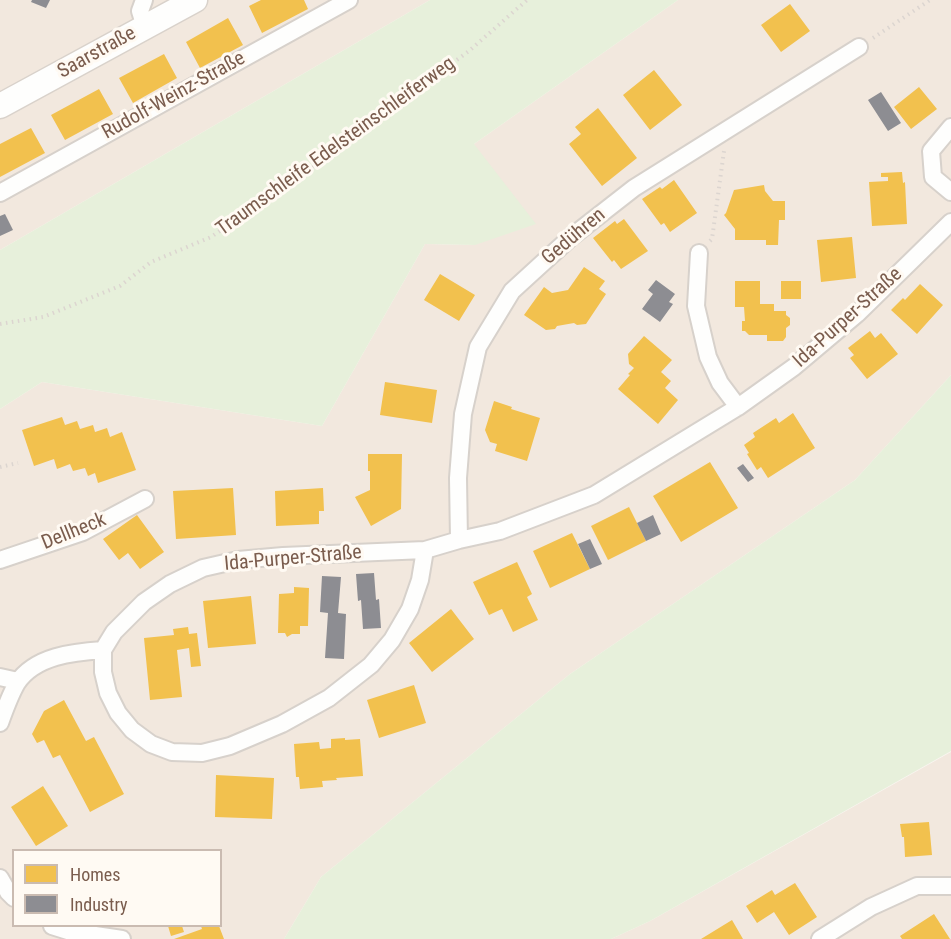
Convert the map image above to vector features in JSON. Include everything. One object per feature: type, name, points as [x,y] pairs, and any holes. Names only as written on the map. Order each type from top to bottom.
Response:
[{"type":"street","points":[[144,0],[140,11],[145,27]]},
{"type":"street","name":"Saarstraße","points":[[0,106],[195,0]]},
{"type":"street","name":"Rudolf-Weinz-Straße","points":[[0,193],[349,0]]},
{"type":"street","name":"Gedühren","points":[[459,540],[458,478],[463,414],[478,347],[512,291],[570,238],[634,188],[859,47]]},
{"type":"street","points":[[951,127],[931,151],[933,177],[951,192]]},
{"type":"street","name":"Ida-Purper-Straße","points":[[103,650],[114,632],[144,602],[170,584],[203,568],[238,560],[283,556],[424,550],[500,531],[594,495],[738,407],[794,367],[857,314],[951,222]]},
{"type":"street","points":[[699,252],[696,306],[708,357],[720,383],[738,407]]},
{"type":"street","name":"Dellheck","points":[[0,560],[83,532],[145,500]]},
{"type":"street","points":[[0,723],[18,681],[36,665],[59,656],[103,650],[103,672],[108,693],[118,713],[132,730],[151,744],[172,752],[202,753],[230,746],[282,724],[329,698],[371,664],[392,640],[410,609],[420,580],[424,550]]},
{"type":"street","points":[[0,677],[18,681]]},
{"type":"street","points":[[0,878],[12,895]]},
{"type":"street","points":[[820,939],[870,907],[917,886],[951,886]]},
{"type":"street","points":[[55,927],[122,939]]},
{"type":"path","name":"Traumschleife Edelsteinschleiferweg","points":[[0,324],[43,317],[120,286],[151,262],[211,237],[342,146],[469,51],[527,0]]},
{"type":"path","points":[[859,47],[930,0]]},
{"type":"path","points":[[699,252],[712,239],[727,130]]},
{"type":"path","points":[[0,467],[18,462]]},
{"type":"shaded area","points":[[0,0],[430,0],[0,250]]},
{"type":"shaded area","points":[[678,0],[951,0],[951,375],[855,480],[570,674],[321,877],[284,939],[0,939],[0,409],[42,382],[322,426],[425,244],[475,245],[474,144]]},
{"type":"shaded area","points":[[951,752],[951,939],[611,939],[650,921]]},
{"type":"green space","points":[[430,0],[678,0],[474,144],[536,224],[475,245],[425,244],[322,426],[42,382],[0,409],[0,250]]},
{"type":"green space","points":[[951,375],[951,751],[650,921],[611,939],[284,939],[321,877],[570,674],[855,480]]},
{"type":"building: Homes","points":[[261,0],[304,0],[308,9],[262,33],[249,6]]},
{"type":"building: Homes","points":[[790,4],[810,31],[781,52],[761,25]]},
{"type":"building: Homes","points":[[228,18],[243,45],[200,68],[186,42]]},
{"type":"building: Homes","points":[[164,54],[177,78],[133,103],[119,78]]},
{"type":"building: Homes","points":[[654,70],[682,105],[650,130],[623,95]]},
{"type":"building: Homes","points":[[919,87],[937,109],[911,129],[894,107]]},
{"type":"building: Homes","points":[[99,89],[113,114],[65,140],[51,115]]},
{"type":"building: Homes","points":[[598,108],[637,158],[602,186],[569,144],[581,134],[575,127]]},
{"type":"building: Homes","points":[[31,128],[45,153],[0,177],[0,144]]},
{"type":"building: Homes","points":[[902,172],[903,183],[905,182],[907,224],[872,226],[869,182],[888,181],[888,177],[881,177],[881,173]]},
{"type":"building: Homes","points":[[674,180],[697,213],[670,232],[664,223],[661,225],[642,199]]},
{"type":"building: Homes","points":[[764,185],[765,191],[773,201],[785,201],[785,220],[779,220],[778,245],[766,245],[766,240],[735,240],[735,229],[724,215],[734,190]]},
{"type":"building: Homes","points":[[624,219],[648,251],[621,269],[614,260],[612,262],[593,238],[615,221],[617,224]]},
{"type":"building: Homes","points":[[852,237],[856,278],[821,282],[817,240]]},
{"type":"building: Homes","points":[[584,267],[605,281],[599,289],[606,294],[586,324],[574,323],[546,330],[524,315],[544,287],[552,293],[568,290]]},
{"type":"building: Homes","points":[[440,274],[475,295],[459,321],[424,300]]},
{"type":"building: Homes","points":[[735,281],[760,281],[760,304],[774,304],[774,311],[786,311],[786,315],[790,318],[790,325],[786,328],[786,337],[783,341],[767,341],[767,335],[749,335],[742,331],[742,321],[745,321],[744,307],[735,307]]},
{"type":"building: Homes","points":[[781,281],[801,281],[801,299],[781,299]]},
{"type":"building: Homes","points":[[920,284],[943,305],[917,334],[891,310],[903,298],[905,300]]},
{"type":"building: Homes","points":[[870,331],[875,338],[881,333],[898,354],[867,379],[850,358],[854,355],[848,348]]},
{"type":"building: Homes","points":[[644,336],[672,360],[661,372],[671,381],[665,388],[678,400],[658,424],[618,389],[634,368],[629,364],[628,354]]},
{"type":"building: Homes","points":[[385,382],[437,390],[432,423],[380,415]]},
{"type":"building: Homes","points":[[494,401],[540,418],[527,461],[495,451],[497,444],[490,442],[485,430]]},
{"type":"building: Homes","points":[[793,413],[815,448],[768,478],[761,467],[757,470],[744,445],[755,437],[753,433],[776,418],[779,423]]},
{"type":"building: Homes","points":[[62,417],[65,425],[77,421],[80,429],[93,425],[95,432],[107,428],[110,437],[122,432],[136,470],[98,483],[95,473],[88,476],[85,468],[73,471],[70,464],[57,469],[54,459],[34,466],[22,430]]},
{"type":"building: Homes","points":[[368,454],[402,454],[401,509],[371,526],[355,497],[370,490]]},
{"type":"building: Homes","points":[[710,462],[738,508],[681,542],[653,496]]},
{"type":"building: Homes","points":[[233,488],[236,535],[176,539],[173,491]]},
{"type":"building: Homes","points":[[323,488],[324,511],[319,511],[319,524],[276,526],[275,491]]},
{"type":"building: Homes","points":[[629,507],[646,541],[608,560],[591,526]]},
{"type":"building: Homes","points":[[137,515],[164,552],[140,569],[128,553],[119,560],[103,539]]},
{"type":"building: Homes","points":[[572,533],[590,569],[550,588],[533,551]]},
{"type":"building: Homes","points":[[517,562],[532,594],[527,597],[538,620],[513,632],[502,609],[489,615],[473,582]]},
{"type":"building: Homes","points":[[294,587],[309,588],[308,626],[300,626],[300,634],[287,637],[285,633],[278,633],[279,594],[294,593]]},
{"type":"building: Homes","points":[[251,596],[256,644],[208,648],[203,601]]},
{"type":"building: Homes","points":[[451,609],[474,639],[432,672],[409,643]]},
{"type":"building: Homes","points":[[188,627],[189,634],[197,633],[201,666],[191,667],[189,648],[177,650],[182,697],[150,700],[144,638],[174,635],[173,629]]},
{"type":"building: Homes","points":[[414,685],[426,723],[379,738],[367,700]]},
{"type":"building: Homes","points":[[64,700],[86,741],[94,737],[124,794],[90,812],[60,755],[53,758],[44,740],[37,743],[32,734],[44,711]]},
{"type":"building: Homes","points":[[345,738],[345,740],[360,739],[363,776],[336,778],[337,780],[322,781],[323,787],[300,789],[299,777],[296,777],[294,744],[319,742],[320,749],[331,748],[331,739]]},
{"type":"building: Homes","points":[[216,775],[274,778],[272,819],[215,817]]},
{"type":"building: Homes","points":[[43,786],[68,826],[36,846],[11,807]]},
{"type":"building: Homes","points":[[929,822],[932,855],[905,857],[904,837],[902,837],[900,824]]},
{"type":"building: Homes","points":[[795,883],[817,917],[789,935],[774,912],[757,923],[746,906],[772,890],[775,895]]},
{"type":"building: Homes","points":[[934,914],[950,939],[902,939],[900,936]]},
{"type":"building: Homes","points":[[732,920],[743,939],[701,939]]},
{"type":"building: Homes","points":[[168,927],[182,927],[184,932],[171,936]]},
{"type":"building: Homes","points":[[201,927],[219,927],[224,939],[174,939],[202,929]]},
{"type":"building: Industry","points":[[32,0],[50,0],[46,8],[31,2]]},
{"type":"building: Industry","points":[[881,92],[901,123],[888,131],[868,100]]},
{"type":"building: Industry","points":[[5,214],[13,230],[0,236],[0,216]]},
{"type":"building: Industry","points":[[656,280],[675,294],[669,302],[673,304],[660,322],[642,309],[653,294],[648,290]]},
{"type":"building: Industry","points":[[743,464],[754,478],[748,482],[737,468]]},
{"type":"building: Industry","points":[[653,515],[661,534],[646,541],[637,523]]},
{"type":"building: Industry","points":[[590,539],[602,564],[590,569],[578,544]]},
{"type":"building: Industry","points":[[374,573],[381,628],[363,629],[356,574]]},
{"type":"building: Industry","points":[[322,576],[341,577],[338,613],[346,614],[344,659],[325,658],[328,613],[320,612]]}]
